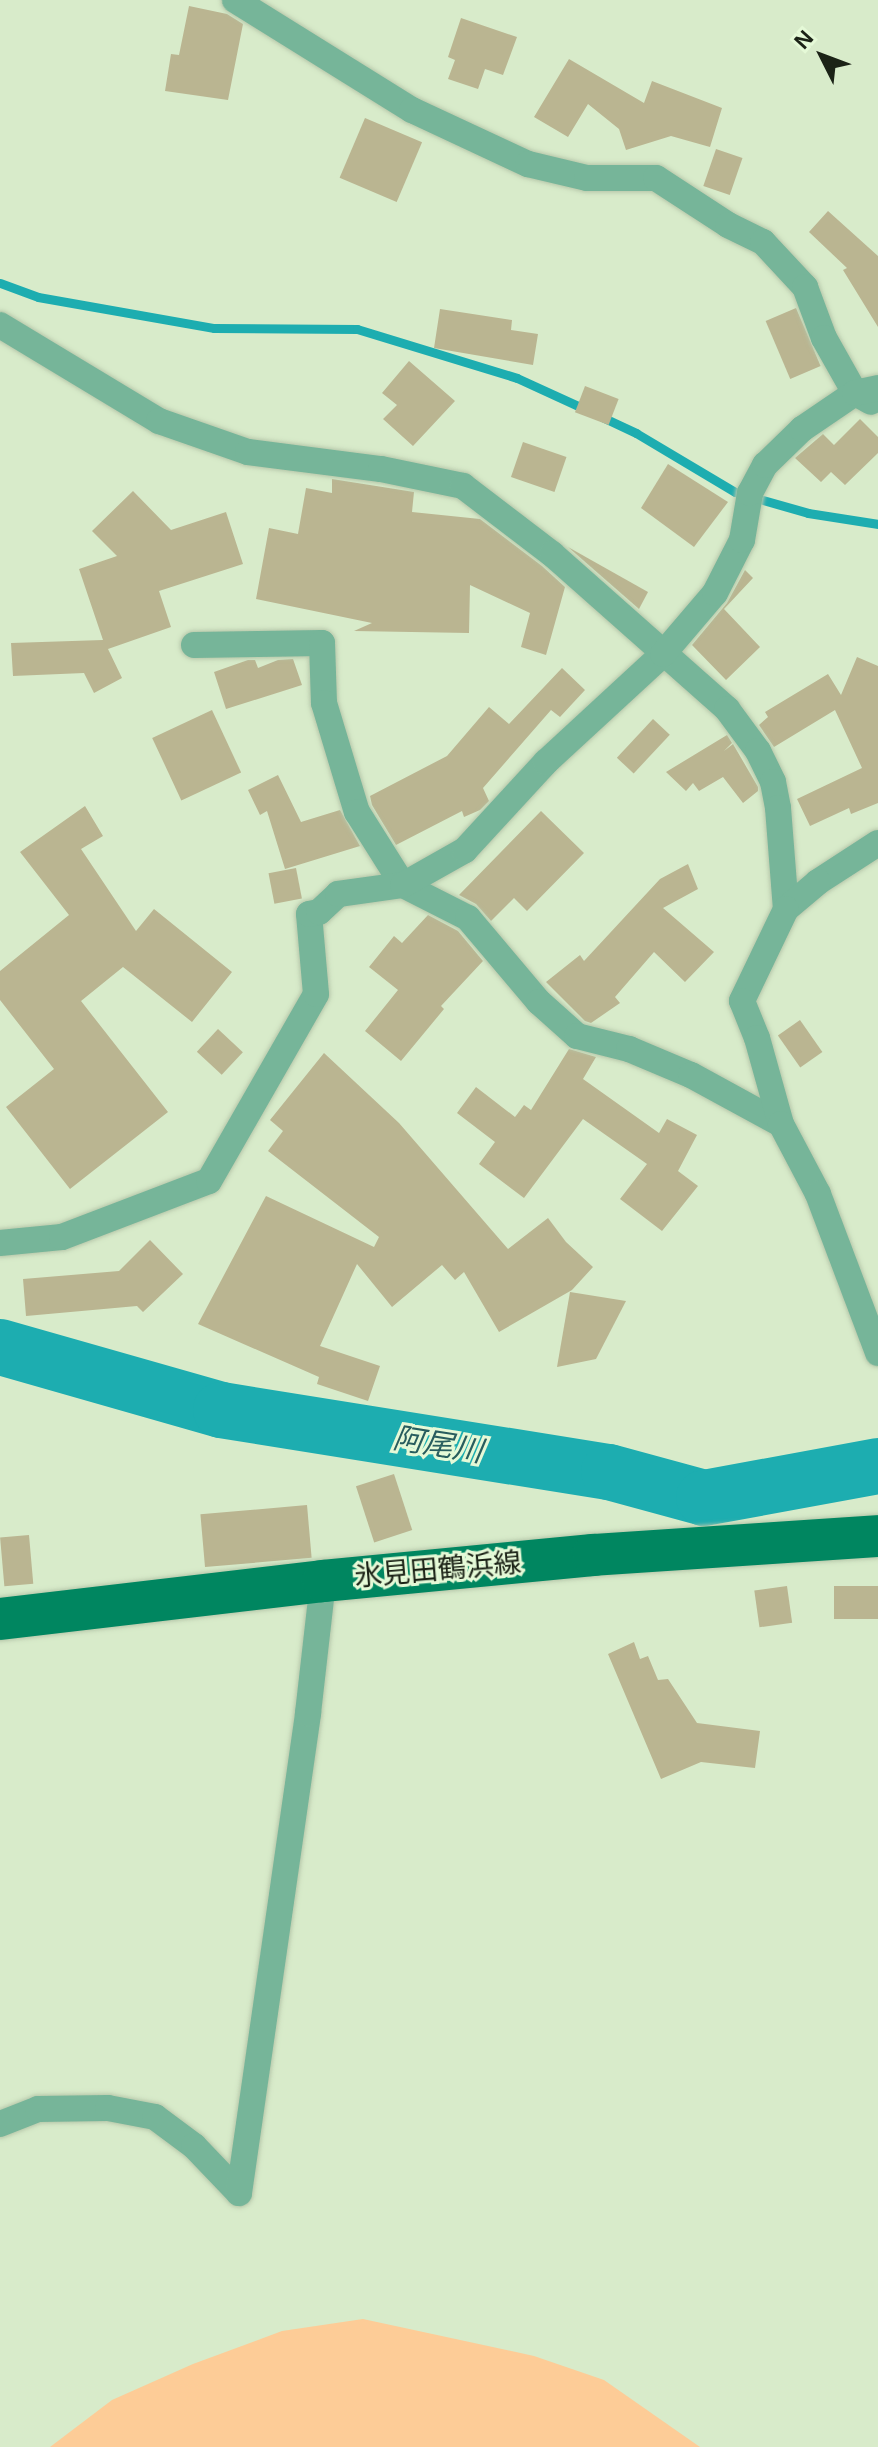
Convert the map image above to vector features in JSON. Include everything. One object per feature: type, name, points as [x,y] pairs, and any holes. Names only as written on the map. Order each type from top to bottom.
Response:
[{"type":"main road","name":"氷見田鶴浜線","points":[[0,1619],[323,1581],[593,1555],[878,1536]]},
{"type":"street","points":[[0,1243],[62,1237],[209,1181],[316,994],[309,914],[319,912],[338,894],[403,885],[465,850],[546,762],[663,654],[715,593],[742,540],[750,493],[765,465],[802,429],[870,396],[824,338],[805,287],[763,242],[728,225],[656,178],[587,178],[528,164],[412,110],[235,0]]},
{"type":"street","points":[[0,325],[159,421],[248,452],[381,469],[463,486],[552,554],[727,709],[758,751],[773,782],[786,909]]},
{"type":"street","points":[[194,645],[322,643],[324,703],[357,812],[403,885],[468,918],[539,1002],[577,1036],[629,1049],[691,1075],[781,1124]]},
{"type":"street","points":[[878,843],[818,882],[786,909],[742,1001],[757,1038],[781,1124],[818,1194],[878,1353]]},
{"type":"street","points":[[0,2124],[38,2109],[108,2108],[155,2117],[194,2146],[239,2193],[323,1581]]},
{"type":"shaded area","points":[[363,2319],[534,2356],[604,2380],[700,2447],[50,2447],[112,2400],[193,2364],[282,2331]]},
{"type":"building","points":[[189,6],[227,14],[243,24],[228,100],[165,91],[171,54],[179,55]]},
{"type":"building","points":[[461,18],[517,37],[503,75],[485,69],[478,89],[448,79],[455,60],[448,57]]},
{"type":"building","points":[[569,59],[644,103],[652,81],[722,108],[710,147],[671,136],[626,150],[619,129],[588,104],[568,137],[534,117]]},
{"type":"building","points":[[365,118],[422,142],[397,202],[340,178]]},
{"type":"building","points":[[716,149],[742,158],[730,195],[703,186]]},
{"type":"building","points":[[828,211],[878,256],[878,327],[843,270],[847,268],[809,232]]},
{"type":"building","points":[[796,308],[821,366],[790,379],[766,321]]},
{"type":"building","points":[[440,309],[512,320],[511,330],[538,334],[533,365],[434,348]]},
{"type":"building","points":[[409,361],[455,401],[413,446],[383,419],[397,405],[382,393]]},
{"type":"building","points":[[585,386],[619,399],[609,425],[575,412]]},
{"type":"building","points":[[860,419],[878,437],[878,453],[845,485],[831,472],[821,482],[795,458],[823,434],[834,445]]},
{"type":"building","points":[[523,442],[566,457],[554,492],[511,477]]},
{"type":"building","points":[[668,464],[728,502],[694,547],[641,508]]},
{"type":"building","points":[[332,479],[414,492],[412,512],[480,519],[542,566],[565,587],[546,655],[521,647],[530,613],[470,585],[469,633],[354,631],[372,623],[256,599],[269,528],[298,534],[306,488],[332,493]]},
{"type":"building","points":[[133,491],[171,530],[226,512],[243,564],[159,591],[171,627],[108,649],[122,678],[94,693],[84,673],[13,676],[11,643],[103,640],[79,569],[117,556],[92,531]]},
{"type":"building","points":[[568,547],[648,592],[639,609]]},
{"type":"building","points":[[745,570],[753,578],[724,609],[760,647],[726,680],[692,645],[727,603]]},
{"type":"building","points":[[857,657],[878,666],[878,803],[851,814],[849,808],[810,826],[797,799],[862,768],[835,710],[774,747],[759,725],[768,717],[765,712],[828,674],[841,695]]},
{"type":"building","points":[[293,659],[302,685],[226,709],[214,672],[248,660],[255,660],[258,668],[278,660]]},
{"type":"building","points":[[562,668],[585,690],[560,717],[551,710],[483,788],[489,801],[480,810],[464,817],[462,811],[396,845],[372,805],[370,796],[447,756],[489,707],[509,724]]},
{"type":"building","points":[[212,710],[241,773],[181,800],[152,738]]},
{"type":"building","points":[[653,719],[670,735],[634,773],[617,758]]},
{"type":"building","points":[[727,735],[732,743],[724,751],[733,744],[758,787],[758,791],[743,803],[723,777],[699,791],[693,783],[686,791],[666,772]]},
{"type":"building","points":[[278,775],[301,822],[340,810],[360,846],[285,869],[267,811],[260,815],[248,790]]},
{"type":"building","points":[[85,806],[103,836],[81,849],[136,931],[154,909],[232,972],[192,1022],[123,967],[81,1001],[168,1112],[70,1189],[6,1107],[54,1069],[0,1000],[0,971],[69,915],[20,852]]},
{"type":"building","points":[[541,811],[584,853],[527,911],[514,898],[491,921],[476,904],[459,895]]},
{"type":"building","points":[[688,864],[698,889],[663,908],[714,952],[685,982],[654,952],[615,997],[620,1003],[591,1023],[585,1021],[546,982],[580,955],[584,961],[660,879]]},
{"type":"building","points":[[296,868],[302,898],[274,904],[269,873]]},
{"type":"building","points":[[428,915],[458,931],[483,961],[441,1006],[444,1009],[401,1061],[365,1031],[398,990],[369,967],[394,936],[402,943]]},
{"type":"building","points":[[800,1020],[822,1052],[800,1067],[778,1035]]},
{"type":"building","points":[[218,1029],[243,1052],[222,1075],[197,1052]]},
{"type":"building","points":[[569,1049],[596,1057],[583,1079],[659,1133],[667,1119],[697,1135],[678,1171],[698,1186],[662,1231],[620,1199],[647,1164],[583,1119],[524,1198],[479,1164],[495,1142],[457,1113],[476,1087],[515,1117],[524,1105],[531,1110]]},
{"type":"building","points":[[324,1053],[399,1123],[508,1249],[548,1218],[566,1242],[593,1267],[572,1290],[499,1332],[464,1272],[455,1280],[442,1265],[392,1307],[357,1264],[320,1346],[380,1366],[368,1401],[317,1384],[319,1377],[198,1324],[266,1196],[374,1247],[379,1237],[268,1151],[283,1131],[270,1120]]},
{"type":"building","points":[[150,1240],[183,1274],[143,1312],[137,1306],[26,1316],[23,1279],[119,1271]]},
{"type":"building","points":[[570,1292],[626,1301],[596,1359],[557,1367]]},
{"type":"building","points":[[394,1474],[412,1530],[374,1542],[356,1486]]},
{"type":"building","points":[[307,1505],[312,1558],[205,1567],[200,1514]]},
{"type":"building","points":[[29,1535],[33,1584],[4,1586],[0,1538]]},
{"type":"building","points":[[787,1586],[792,1623],[759,1627],[754,1591]]},
{"type":"building","points":[[834,1586],[878,1586],[878,1619],[834,1619]]},
{"type":"building","points":[[634,1642],[640,1659],[648,1656],[658,1680],[668,1679],[697,1723],[760,1731],[755,1768],[701,1762],[661,1779],[608,1654]]},
{"type":"waterway","points":[[0,283],[38,297],[214,328],[357,329],[517,378],[589,411]]},
{"type":"waterway","points":[[602,417],[636,433],[735,492],[808,513],[878,524]]},
{"type":"waterway","name":"阿尾川","points":[[0,1347],[221,1410],[609,1472],[704,1498],[878,1466]]}]
